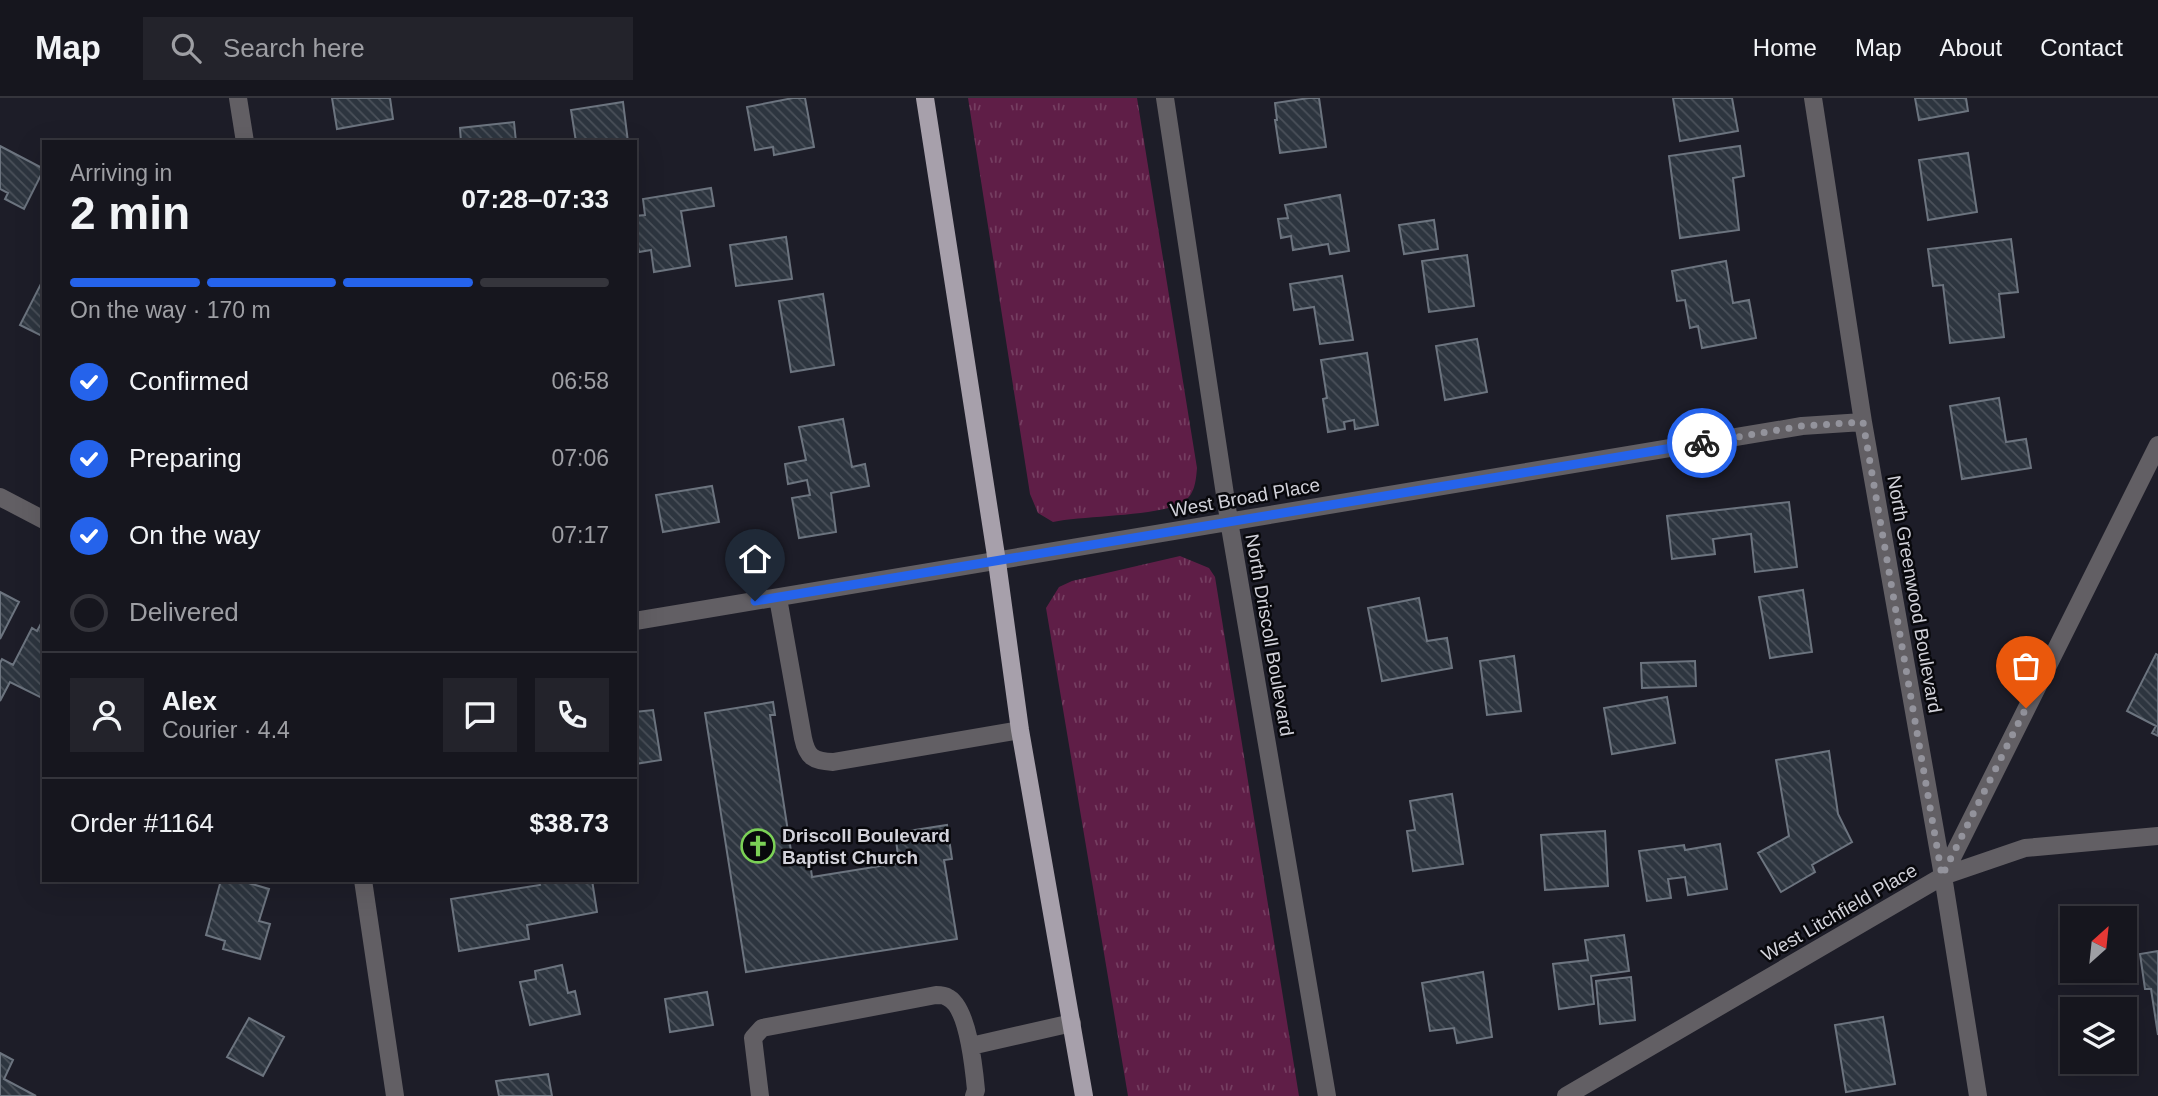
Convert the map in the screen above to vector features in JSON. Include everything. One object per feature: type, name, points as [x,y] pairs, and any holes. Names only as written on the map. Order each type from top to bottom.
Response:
[{"type":"main road","points":[[925,98],[997,562],[1020,730],[1084,1096]]},
{"type":"street","points":[[237,98],[245,140]]},
{"type":"street","name":"North Driscoll Boulevard","points":[[1165,98],[1229,521],[1326,1096]]},
{"type":"street","name":"North Greenwood Boulevard","points":[[1813,98],[1863,422],[1978,1096]]},
{"type":"street","name":"West Broad Place","points":[[637,621],[1802,426],[1863,422]]},
{"type":"street","points":[[1942,876],[2158,445]]},
{"type":"street","points":[[0,497],[42,519]]},
{"type":"street","points":[[778,598],[803,738],[807,753],[815,761],[833,762],[1020,730]]},
{"type":"street","name":"West Litchfield Place","points":[[1566,1096],[1942,876],[2025,848],[2158,836]]},
{"type":"street","points":[[363,882],[395,1096]]},
{"type":"street","points":[[760,1096],[753,1038],[761,1028],[936,995],[949,997],[957,1006],[971,1046],[976,1090],[974,1096]]},
{"type":"street","points":[[971,1046],[1072,1023]]},
{"type":"green space","points":[[968,98],[1137,98],[1197,468],[1192,491],[1183,502],[1172,507],[1140,513],[1053,522],[1038,513],[1030,494]]},
{"type":"green space","points":[[1180,556],[1209,568],[1215,577],[1299,1096],[1128,1096],[1046,608],[1059,587],[1072,581]]},
{"type":"building","points":[[332,98],[390,98],[393,119],[337,129]]},
{"type":"building","points":[[805,98],[814,147],[774,155],[773,147],[755,150],[747,107]]},
{"type":"building","points":[[1319,98],[1326,147],[1280,153],[1275,103]]},
{"type":"building","points":[[1673,98],[1732,98],[1738,131],[1680,141]]},
{"type":"building","points":[[1915,98],[1966,98],[1968,111],[1919,120]]},
{"type":"building","points":[[623,102],[628,140],[576,140],[571,110]]},
{"type":"building","points":[[514,122],[516,140],[461,140],[460,128]]},
{"type":"building","points":[[0,146],[42,168],[24,209],[5,199],[8,193],[0,189]]},
{"type":"building","points":[[1740,146],[1744,176],[1733,178],[1739,230],[1680,238],[1669,156]]},
{"type":"building","points":[[1968,153],[1977,212],[1928,220],[1919,160]]},
{"type":"building","points":[[711,188],[714,206],[681,211],[690,266],[654,272],[651,250],[639,252],[637,216],[645,215],[643,199]]},
{"type":"building","points":[[1340,195],[1349,251],[1330,254],[1328,244],[1293,250],[1291,236],[1281,238],[1278,219],[1288,218],[1285,205]]},
{"type":"building","points":[[1434,220],[1438,249],[1404,254],[1399,225]]},
{"type":"building","points":[[786,237],[792,279],[736,286],[730,245]]},
{"type":"building","points":[[2011,239],[2018,292],[1999,294],[2004,337],[1950,343],[1943,285],[1933,286],[1928,249]]},
{"type":"building","points":[[1467,255],[1474,306],[1429,312],[1422,261]]},
{"type":"building","points":[[1726,261],[1733,303],[1749,300],[1756,338],[1702,348],[1698,326],[1690,328],[1685,300],[1677,301],[1672,271]]},
{"type":"building","points":[[1342,276],[1353,340],[1320,344],[1314,307],[1294,310],[1290,284]]},
{"type":"building","points":[[42,282],[42,336],[20,325]]},
{"type":"building","points":[[823,294],[834,365],[791,372],[779,301]]},
{"type":"building","points":[[1477,339],[1487,392],[1445,400],[1436,346]]},
{"type":"building","points":[[1367,353],[1378,425],[1355,429],[1354,420],[1344,422],[1345,429],[1328,432],[1323,399],[1327,398],[1321,360]]},
{"type":"building","points":[[1999,398],[2006,442],[2026,439],[2031,468],[1962,479],[1950,406]]},
{"type":"building","points":[[843,419],[852,467],[865,464],[869,486],[831,493],[836,532],[799,538],[792,498],[810,495],[807,480],[788,484],[785,464],[806,460],[799,427]]},
{"type":"building","points":[[712,486],[719,522],[663,532],[656,495]]},
{"type":"building","points":[[1789,502],[1797,567],[1755,572],[1751,534],[1713,539],[1715,554],[1672,559],[1667,516]]},
{"type":"building","points":[[1803,590],[1812,652],[1770,658],[1759,597]]},
{"type":"building","points":[[0,592],[19,602],[0,639]]},
{"type":"building","points":[[1419,598],[1427,641],[1447,638],[1452,668],[1382,681],[1368,608]]},
{"type":"building","points":[[42,622],[42,698],[10,682],[0,701],[2,659],[13,665],[32,628],[37,631]]},
{"type":"building","points":[[2156,654],[2158,736],[2152,733],[2156,726],[2127,711]]},
{"type":"building","points":[[1514,656],[1521,711],[1487,715],[1480,661]]},
{"type":"building","points":[[1695,661],[1696,686],[1642,688],[1641,663]]},
{"type":"building","points":[[1667,697],[1675,743],[1612,754],[1604,708]]},
{"type":"building","name":"Driscoll Boulevard Baptist Church","points":[[773,702],[775,715],[770,715],[793,864],[810,862],[812,877],[899,863],[895,833],[947,825],[952,859],[944,860],[957,939],[746,972],[705,713]]},
{"type":"building","points":[[653,710],[661,760],[637,764],[637,712]]},
{"type":"building","points":[[1829,751],[1838,814],[1852,842],[1812,865],[1815,872],[1781,892],[1758,853],[1789,836],[1776,760]]},
{"type":"building","points":[[1452,794],[1463,864],[1413,871],[1407,831],[1415,830],[1410,801]]},
{"type":"building","points":[[1605,831],[1608,886],[1545,890],[1541,835]]},
{"type":"building","points":[[1720,844],[1727,889],[1688,895],[1685,877],[1668,879],[1671,898],[1647,901],[1639,851],[1684,845],[1685,850]]},
{"type":"building","points":[[220,882],[245,882],[269,889],[259,921],[270,924],[260,959],[223,949],[225,941],[206,935]]},
{"type":"building","points":[[539,882],[592,882],[597,912],[527,925],[529,939],[459,951],[451,899],[540,885]]},
{"type":"building","points":[[1624,935],[1629,971],[1591,976],[1594,1004],[1559,1009],[1553,964],[1588,960],[1585,940]]},
{"type":"building","points":[[2158,951],[2158,1035],[2151,989],[2145,989],[2140,954]]},
{"type":"building","points":[[562,965],[568,993],[575,991],[580,1014],[530,1025],[520,982],[536,979],[535,971]]},
{"type":"building","points":[[1483,972],[1492,1037],[1457,1043],[1454,1028],[1430,1031],[1422,983]]},
{"type":"building","points":[[1631,977],[1635,1020],[1600,1024],[1596,981]]},
{"type":"building","points":[[707,992],[713,1025],[670,1032],[665,999]]},
{"type":"building","points":[[1883,1017],[1895,1084],[1846,1092],[1835,1025]]},
{"type":"building","points":[[249,1018],[284,1037],[263,1076],[227,1057]]},
{"type":"building","points":[[0,1053],[13,1060],[4,1079],[36,1096],[0,1096]]},
{"type":"building","points":[[548,1074],[552,1096],[499,1096],[496,1081]]},
{"type":"way so far","points":[[1702,443],[1802,426],[1863,422],[1942,876],[2026,708]]},
{"type":"place","name":"Driscoll Boulevard Baptist Church","points":[[758,846]]},
{"type":"route","points":[[755,601],[1702,443]]}]
